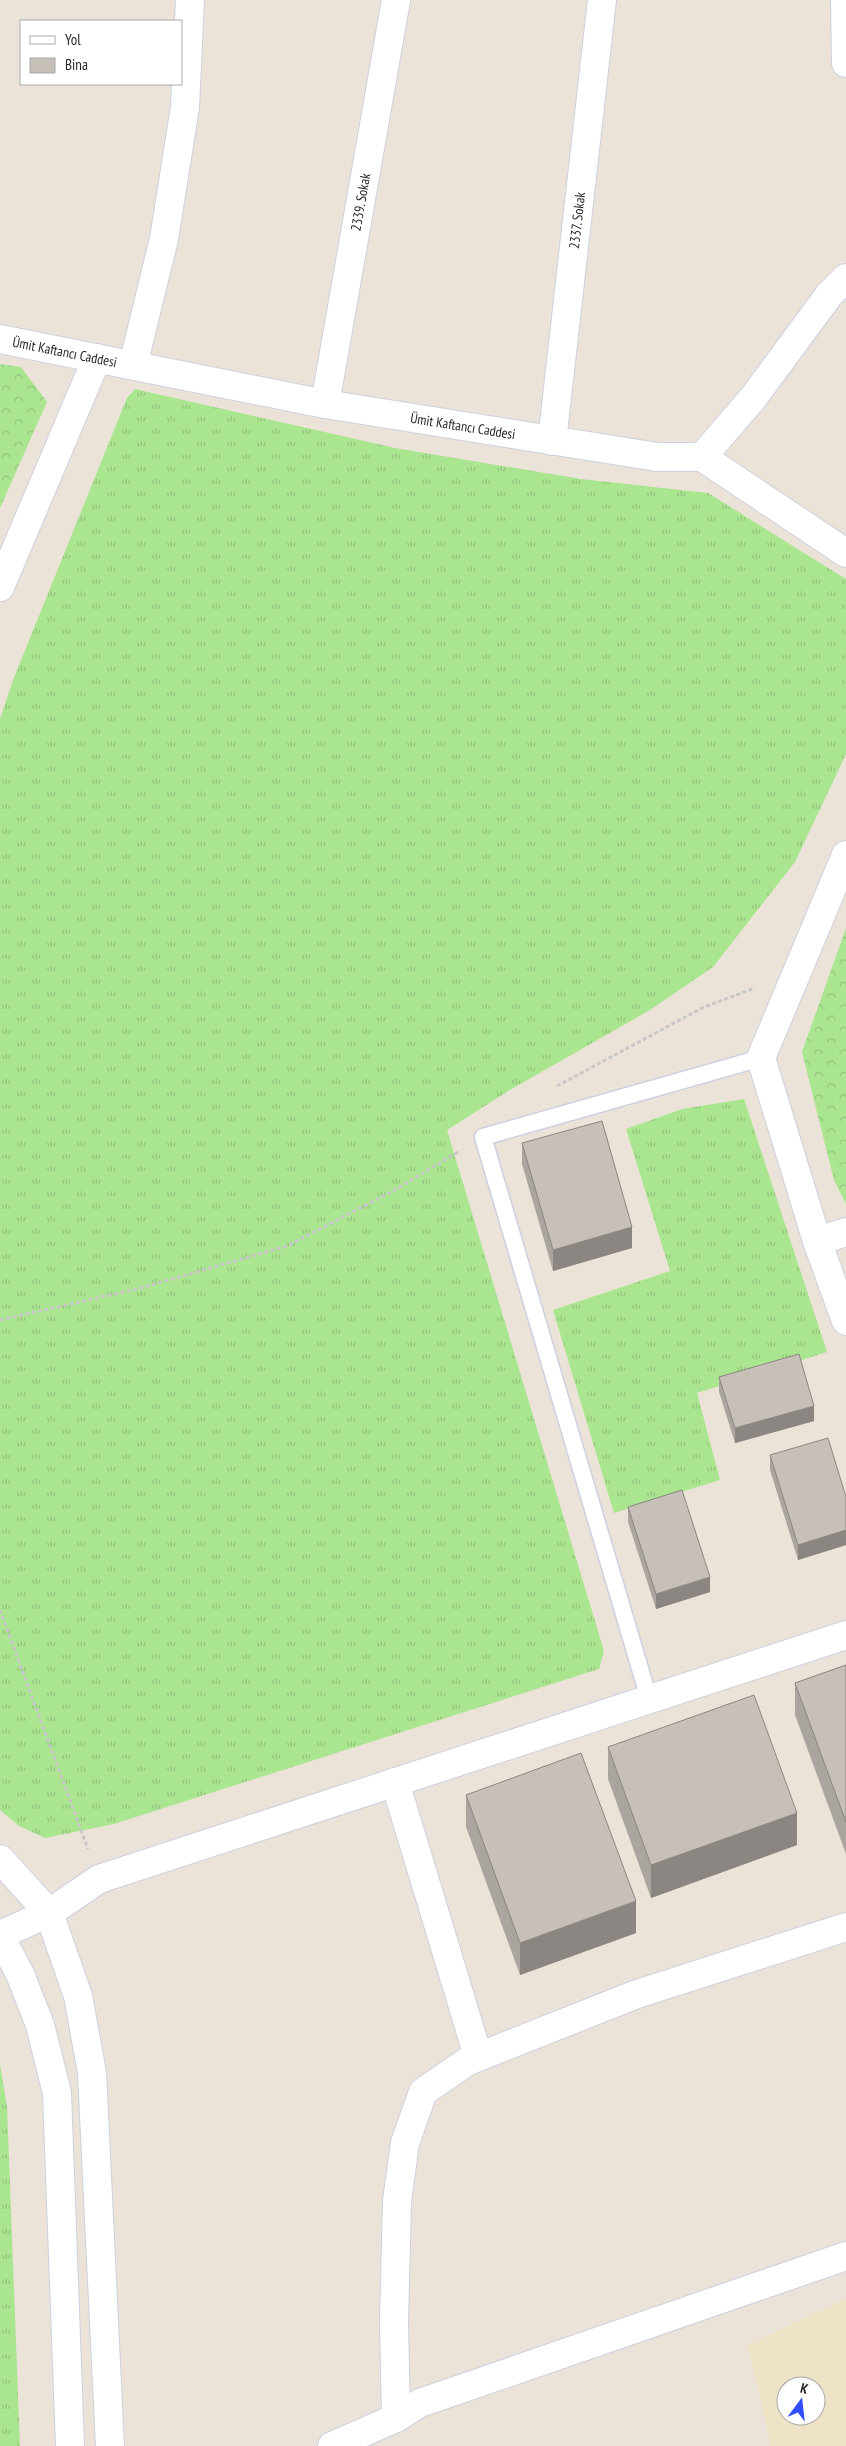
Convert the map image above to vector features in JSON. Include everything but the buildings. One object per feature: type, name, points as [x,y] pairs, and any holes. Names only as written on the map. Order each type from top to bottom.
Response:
[{"type":"street","points":[[133,365],[167,220],[185,107],[190,0]]},
{"type":"street","name":"2339. Sokak","points":[[325,404],[396,0]]},
{"type":"street","name":"2337. Sokak","points":[[552,441],[602,0]]},
{"type":"street","points":[[845,0],[846,63]]},
{"type":"street","points":[[846,278],[829,295],[753,398],[702,457],[846,553]]},
{"type":"street","name":"Ümit Kaftancı Caddesi","points":[[0,339],[325,404],[657,457],[702,457]]},
{"type":"street","points":[[0,587],[97,358]]},
{"type":"street","points":[[846,855],[761,1058],[817,1241],[846,1321]]},
{"type":"street","points":[[817,1241],[846,1232]]},
{"type":"street","points":[[70,2446],[57,2092],[40,2025],[20,1974],[0,1936],[49,1914],[99,1879],[846,1635]]},
{"type":"street","points":[[395,1782],[478,2056]]},
{"type":"street","points":[[0,1859],[49,1914],[78,1996],[92,2073],[110,2446]]},
{"type":"street","points":[[396,2418],[394,2322],[397,2200],[405,2143],[423,2092],[478,2056],[637,1994],[846,1927]]},
{"type":"street","points":[[332,2446],[396,2418],[420,2403],[846,2256]]},
{"type":"lane","points":[[649,1699],[483,1138],[761,1058]]},
{"type":"path","points":[[550,1089],[702,1008],[796,973]]},
{"type":"path","points":[[0,1320],[137,1289],[287,1246],[393,1191],[483,1138]]},
{"type":"path","points":[[0,1610],[99,1879]]},
{"type":"shaded area","points":[[846,2299],[846,2446],[771,2446],[748,2345]]},
{"type":"green space","points":[[0,364],[21,367],[47,402],[0,508]]},
{"type":"green space","points":[[135,389],[395,448],[581,479],[708,493],[846,579],[846,754],[795,862],[713,967],[650,1010],[510,1090],[447,1130],[604,1651],[599,1669],[114,1824],[45,1838],[19,1826],[0,1810],[0,719],[13,680],[127,398]]},
{"type":"green space","points":[[846,928],[846,1204],[834,1180],[802,1052]]},
{"type":"green space","points":[[744,1099],[827,1352],[697,1393],[720,1480],[614,1513],[553,1310],[670,1271],[626,1129],[682,1109]]},
{"type":"green space","points":[[0,2064],[7,2107],[20,2446],[0,2446]]}]
